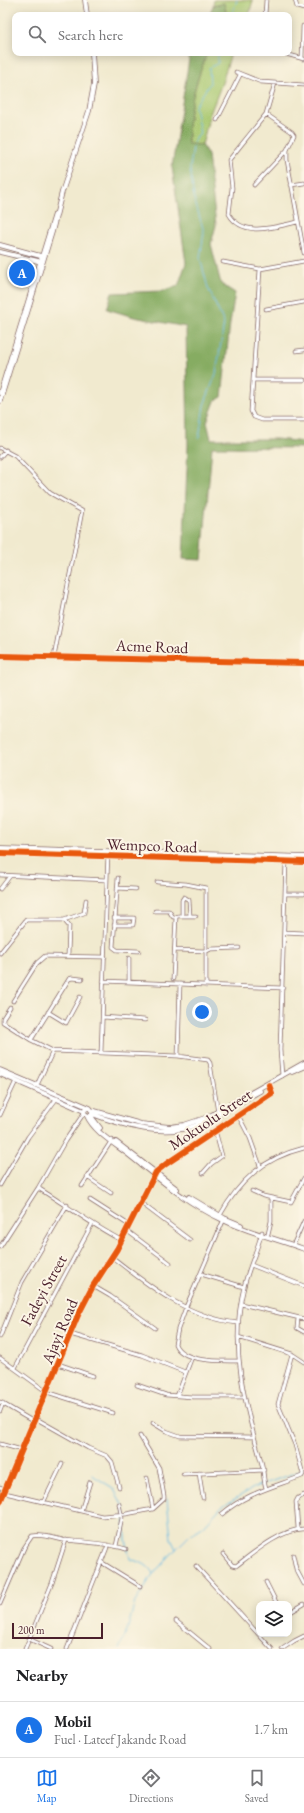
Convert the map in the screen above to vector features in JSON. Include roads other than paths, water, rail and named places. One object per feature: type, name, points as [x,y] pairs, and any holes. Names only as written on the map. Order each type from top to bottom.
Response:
[{"type":"main road","points":[[85,0],[87,12]]},
{"type":"main road","points":[[0,401],[1,391],[52,232],[56,212],[92,99],[94,74],[92,56]]},
{"type":"main road","points":[[0,246],[43,257]]},
{"type":"main road","points":[[0,252],[42,262]]},
{"type":"main road","points":[[22,258],[23,252]]},
{"type":"main road","name":"Acme Road","points":[[0,656],[304,663]]},
{"type":"main road","name":"Wempco Road","points":[[0,848],[304,862]]},
{"type":"main road","name":"Wempco Road","points":[[0,853],[304,857]]},
{"type":"main road","points":[[218,1113],[282,1076],[303,1066]]},
{"type":"main road","points":[[0,1070],[37,1085],[88,1113],[111,1140],[155,1174],[221,1218],[304,1248]]},
{"type":"main road","points":[[0,1074],[88,1113],[126,1125],[166,1131],[188,1128],[269,1085],[282,1076]]},
{"type":"main road","points":[[262,1234],[268,1234],[304,1248]]},
{"type":"street","points":[[265,12],[266,0]]},
{"type":"street","points":[[295,0],[297,7],[304,9]]},
{"type":"street","points":[[292,56],[303,59],[303,26]]},
{"type":"street","points":[[236,72],[240,75],[261,82],[304,85]]},
{"type":"street","points":[[218,120],[240,75]]},
{"type":"street","points":[[275,83],[266,114],[229,160],[232,188],[230,214],[236,223],[252,229],[265,229],[298,222]]},
{"type":"street","points":[[254,185],[287,150],[293,138],[292,132],[266,114]]},
{"type":"street","points":[[287,150],[291,185],[304,253]]},
{"type":"street","points":[[291,185],[304,183]]},
{"type":"street","points":[[223,262],[260,269],[304,261]]},
{"type":"street","points":[[260,269],[251,411],[254,417],[262,420],[304,420]]},
{"type":"street","points":[[266,309],[304,302]]},
{"type":"street","points":[[296,351],[304,350]]},
{"type":"street","points":[[253,380],[304,380]]},
{"type":"street","points":[[0,448],[15,456],[50,493],[82,511],[54,657]]},
{"type":"street","points":[[0,457],[6,450]]},
{"type":"street","points":[[101,1054],[108,854]]},
{"type":"street","points":[[282,1076],[280,1050],[286,856]]},
{"type":"street","points":[[0,875],[107,880]]},
{"type":"street","points":[[0,889],[10,876]]},
{"type":"street","points":[[118,878],[113,947],[115,949],[139,951]]},
{"type":"street","points":[[157,882],[186,884],[206,888],[206,986]]},
{"type":"street","points":[[117,888],[136,889]]},
{"type":"street","points":[[285,894],[304,894]]},
{"type":"street","points":[[182,916],[182,900],[184,897],[189,900],[190,916]]},
{"type":"street","points":[[0,953],[26,920],[64,920],[84,913],[86,900]]},
{"type":"street","points":[[154,911],[169,911],[173,917],[196,916]]},
{"type":"street","points":[[173,979],[176,917]]},
{"type":"street","points":[[106,921],[134,918],[133,925],[114,925]]},
{"type":"street","points":[[64,920],[69,926],[68,955]]},
{"type":"street","points":[[284,932],[304,933]]},
{"type":"street","points":[[174,950],[207,951],[211,948],[239,948]]},
{"type":"street","points":[[13,1001],[41,958],[45,956],[68,955],[105,957]]},
{"type":"street","points":[[128,958],[129,982]]},
{"type":"street","points":[[30,1040],[69,979],[82,979]]},
{"type":"street","points":[[104,981],[283,988]]},
{"type":"street","points":[[178,1056],[180,984]]},
{"type":"street","points":[[48,1012],[66,1023],[80,997]]},
{"type":"street","points":[[10,1006],[3,1018],[3,1022],[30,1040],[54,1051],[178,1056],[208,1060],[210,1063],[218,1113]]},
{"type":"street","points":[[103,1017],[145,1020]]},
{"type":"street","points":[[37,1085],[54,1051]]},
{"type":"street","points":[[0,1115],[16,1081]]},
{"type":"street","name":"Mokuolu Street","points":[[155,1174],[166,1164],[272,1092],[269,1085]]},
{"type":"street","points":[[0,1185],[28,1137],[57,1098]]},
{"type":"street","points":[[0,1247],[38,1188],[65,1141],[80,1120],[88,1113]]},
{"type":"street","points":[[238,1115],[250,1138],[260,1166]]},
{"type":"street","points":[[203,1173],[211,1164],[222,1156],[215,1130]]},
{"type":"street","points":[[82,1186],[111,1140]]},
{"type":"street","points":[[239,1361],[212,1361],[192,1357],[178,1349],[175,1344],[178,1329],[201,1274],[221,1218],[234,1192],[260,1166],[285,1152],[304,1148]]},
{"type":"street","name":"Ajayi Road","points":[[0,1502],[70,1334],[93,1286],[112,1257],[155,1174]]},
{"type":"street","points":[[88,1177],[111,1193]]},
{"type":"street","points":[[252,1191],[271,1198],[291,1202],[304,1178]]},
{"type":"street","points":[[38,1188],[67,1205],[92,1224],[121,1240]]},
{"type":"street","points":[[268,1234],[271,1221],[271,1198]]},
{"type":"street","points":[[90,1200],[129,1225]]},
{"type":"street","points":[[141,1203],[190,1240]]},
{"type":"street","points":[[0,1337],[22,1282],[67,1205]]},
{"type":"street","points":[[294,1243],[304,1221]]},
{"type":"street","name":"Fadeyi Street","points":[[15,1368],[92,1224]]},
{"type":"street","points":[[126,1230],[170,1263]]},
{"type":"street","points":[[262,1234],[244,1287],[238,1323],[238,1337],[239,1361],[245,1397],[264,1470],[266,1487]]},
{"type":"street","points":[[112,1257],[156,1291],[186,1307],[213,1318],[238,1323]]},
{"type":"street","points":[[252,1265],[304,1286]]},
{"type":"street","points":[[201,1274],[244,1287]]},
{"type":"street","points":[[93,1286],[110,1296],[155,1328]]},
{"type":"street","points":[[241,1304],[304,1319]]},
{"type":"street","points":[[298,1318],[297,1328],[304,1332]]},
{"type":"street","points":[[70,1334],[142,1355],[185,1372]]},
{"type":"street","points":[[238,1337],[292,1354],[304,1362]]},
{"type":"street","points":[[222,1514],[240,1500],[266,1487],[302,1476],[303,1472],[295,1445],[278,1404],[292,1354]]},
{"type":"street","points":[[177,1396],[192,1357]]},
{"type":"street","points":[[0,1358],[47,1392],[112,1413]]},
{"type":"street","points":[[58,1364],[93,1376]]},
{"type":"street","points":[[137,1385],[159,1394],[177,1396],[245,1397]]},
{"type":"street","points":[[0,1411],[2,1403],[88,1448],[107,1456],[112,1462],[120,1487]]},
{"type":"street","points":[[153,1423],[166,1432],[180,1436],[254,1436]]},
{"type":"street","points":[[0,1487],[5,1491],[43,1503],[102,1516],[153,1509],[164,1499],[164,1496],[159,1468],[140,1436]]},
{"type":"street","points":[[0,1444],[22,1450]]},
{"type":"street","points":[[43,1503],[62,1464]]},
{"type":"street","points":[[183,1474],[264,1470]]},
{"type":"street","points":[[199,1473],[203,1498]]},
{"type":"street","points":[[147,1478],[153,1509]]},
{"type":"street","points":[[81,1511],[90,1482]]},
{"type":"street","points":[[298,1528],[296,1502],[298,1498],[304,1495]]},
{"type":"street","points":[[116,1546],[124,1514],[119,1504]]},
{"type":"street","points":[[223,1554],[234,1566],[282,1535],[298,1528],[304,1529]]},
{"type":"street","points":[[0,1604],[24,1548],[32,1536],[38,1535],[116,1546],[126,1549]]},
{"type":"street","points":[[25,1649],[52,1584],[66,1540]]},
{"type":"street","points":[[67,1649],[100,1562],[108,1545]]},
{"type":"street","points":[[293,1556],[296,1568],[304,1584]]},
{"type":"street","points":[[100,1562],[140,1586]]},
{"type":"street","points":[[196,1566],[256,1629]]},
{"type":"street","points":[[266,1582],[276,1601]]},
{"type":"street","points":[[292,1611],[304,1604]]},
{"type":"street","points":[[176,1621],[210,1649]]},
{"type":"street","points":[[282,1649],[304,1636]]},
{"type":"street","points":[[263,1637],[272,1649]]},
{"type":"street","points":[[29,1639],[51,1649]]},
{"type":"waterway","points":[[233,12],[237,0]]},
{"type":"waterway","points":[[199,438],[204,405],[216,374],[224,323],[208,288],[200,258],[204,232],[194,198],[190,168],[194,140],[200,134],[195,106],[210,83],[209,68],[218,63],[218,56]]},
{"type":"waterway","points":[[267,1483],[304,1470]]},
{"type":"waterway","points":[[92,1475],[113,1488],[124,1507],[126,1540],[130,1559],[140,1562],[149,1568],[153,1574]]},
{"type":"waterway","points":[[119,1649],[127,1631],[135,1602],[153,1574],[190,1535],[204,1526],[221,1507],[257,1486],[264,1484]]},
{"type":"waterway","points":[[167,1499],[171,1539],[176,1549]]},
{"type":"place","name":"Mobil","points":[[22,273]]}]
